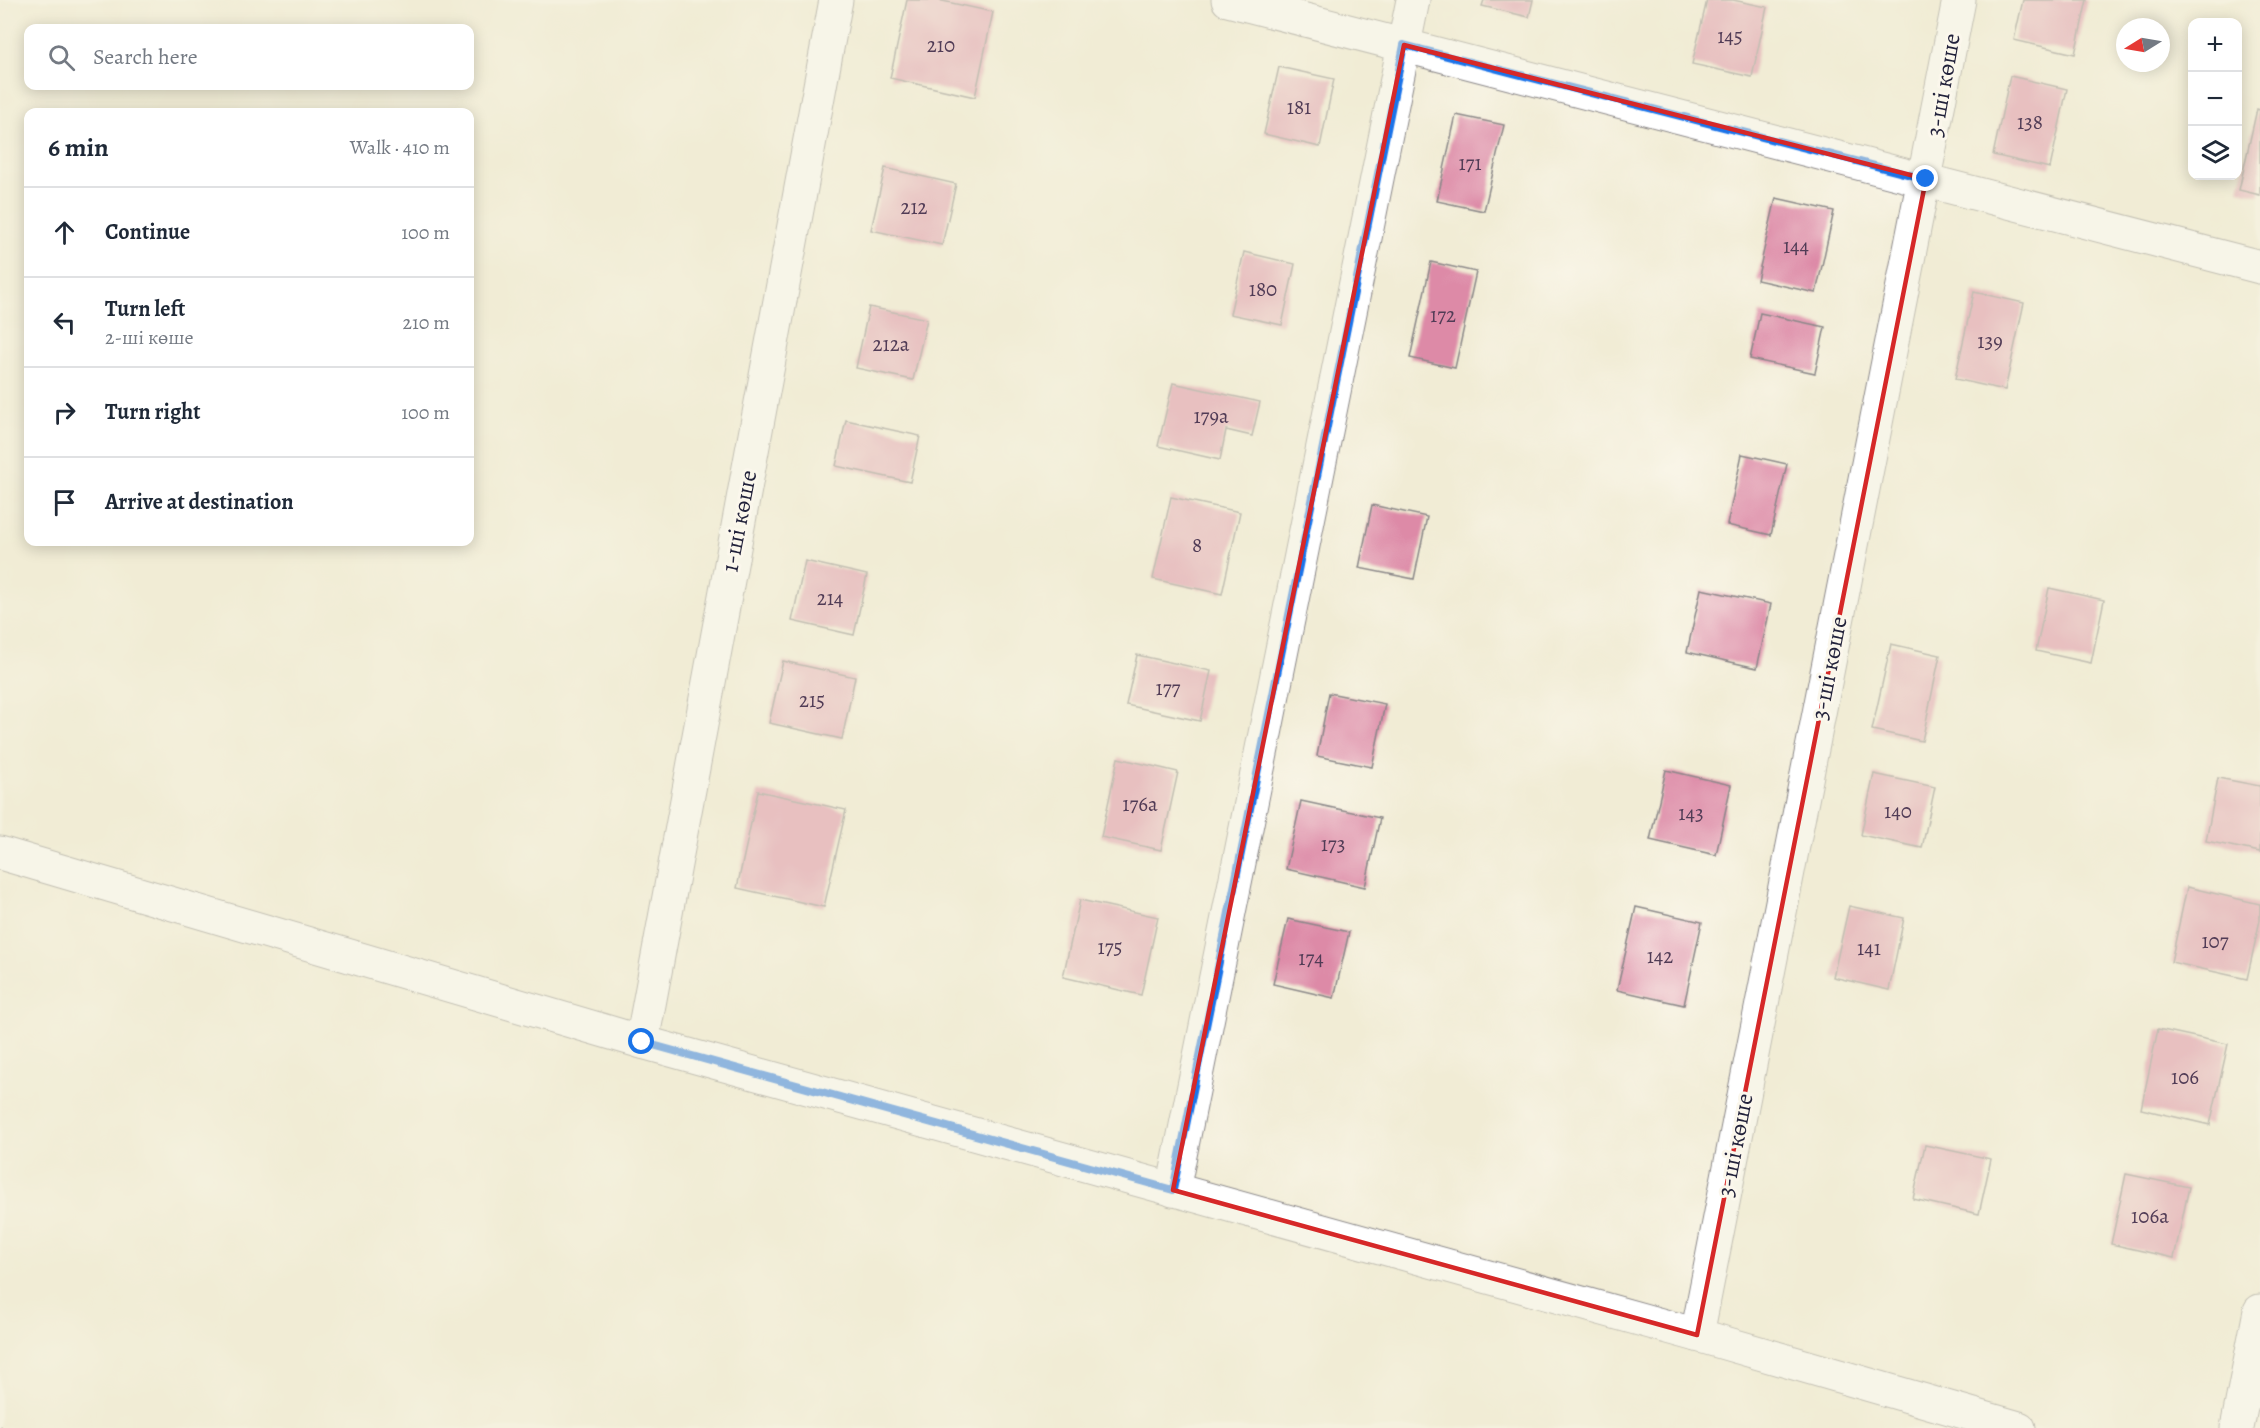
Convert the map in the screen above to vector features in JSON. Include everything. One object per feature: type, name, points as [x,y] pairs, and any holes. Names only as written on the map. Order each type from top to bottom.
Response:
[{"type":"street","name":"1-ші көше","points":[[642,1042],[836,0]]},
{"type":"street","points":[[1228,0],[2260,267]]},
{"type":"street","points":[[1173,1190],[1413,0]]},
{"type":"street","name":"3-ші көше","points":[[1697,1335],[1926,179],[1959,0]]},
{"type":"street","points":[[0,853],[642,1042],[1697,1335],[2019,1428]]},
{"type":"street","points":[[2237,1428],[2260,1311]]},
{"type":"highlighted area","points":[[1404,45],[1926,179],[1697,1335],[1173,1190]]},
{"type":"building","points":[[907,0],[938,0],[993,12],[975,97],[890,78]]},
{"type":"building","points":[[1484,0],[1533,0],[1529,17],[1482,6]]},
{"type":"building","points":[[1707,0],[1733,0],[1767,7],[1752,77],[1692,64]]},
{"type":"building","points":[[2023,0],[2087,0],[2075,54],[2014,40]]},
{"type":"building","points":[[1279,67],[1334,79],[1320,147],[1264,134]]},
{"type":"building","points":[[2010,76],[2067,89],[2050,168],[1993,155]]},
{"type":"building","points":[[2257,109],[2260,110],[2260,195],[2239,190]]},
{"type":"building","points":[[1456,115],[1504,125],[1484,211],[1437,201]]},
{"type":"building","points":[[885,168],[956,184],[942,245],[871,230]]},
{"type":"building","points":[[1776,198],[1834,211],[1816,293],[1757,280]]},
{"type":"building","points":[[1244,252],[1295,264],[1282,325],[1230,314]]},
{"type":"building","points":[[1431,262],[1476,272],[1455,368],[1410,358]]},
{"type":"building","points":[[1974,292],[2024,303],[2005,390],[1955,379]]},
{"type":"building","points":[[869,307],[927,319],[913,380],[856,368]]},
{"type":"building","points":[[1760,313],[1825,327],[1815,373],[1750,359]]},
{"type":"building","points":[[1173,383],[1260,402],[1252,436],[1226,430],[1220,460],[1158,446]]},
{"type":"building","points":[[846,420],[920,436],[910,482],[836,466]]},
{"type":"building","points":[[1742,454],[1787,464],[1771,535],[1727,525]]},
{"type":"building","points":[[1171,497],[1240,512],[1222,594],[1153,579]]},
{"type":"building","points":[[1372,505],[1427,517],[1414,579],[1359,568]]},
{"type":"building","points":[[805,561],[867,575],[854,635],[792,621]]},
{"type":"building","points":[[2049,588],[2104,600],[2091,663],[2036,651]]},
{"type":"building","points":[[1701,589],[1771,604],[1757,668],[1687,652]]},
{"type":"building","points":[[1891,644],[1940,655],[1922,741],[1872,730]]},
{"type":"building","points":[[1137,655],[1211,671],[1200,721],[1126,705]]},
{"type":"building","points":[[783,661],[855,677],[842,739],[769,723]]},
{"type":"building","points":[[1329,693],[1385,704],[1372,767],[1317,756]]},
{"type":"building","points":[[1118,758],[1178,772],[1161,850],[1101,837]]},
{"type":"building","points":[[1666,770],[1731,785],[1716,855],[1650,840]]},
{"type":"building","points":[[1874,774],[1935,787],[1922,848],[1861,835]]},
{"type":"building","points":[[2218,778],[2260,786],[2260,852],[2206,841]]},
{"type":"building","points":[[758,791],[846,810],[824,907],[737,888]]},
{"type":"building","points":[[1301,801],[1380,818],[1365,887],[1286,869]]},
{"type":"building","points":[[2187,887],[2260,904],[2260,920],[2247,979],[2171,962]]},
{"type":"building","points":[[1080,900],[1158,917],[1141,995],[1063,977]]},
{"type":"building","points":[[1849,906],[1904,918],[1889,990],[1833,977]]},
{"type":"building","points":[[1636,907],[1702,922],[1684,1005],[1617,990]]},
{"type":"building","points":[[1288,919],[1349,932],[1334,998],[1273,984]]},
{"type":"building","points":[[2158,1029],[2228,1044],[2210,1125],[2141,1109]]},
{"type":"building","points":[[1925,1145],[1991,1159],[1979,1214],[1913,1199]]},
{"type":"building","points":[[2126,1174],[2189,1187],[2174,1258],[2111,1244]]},
{"type":"route","points":[[642,1042],[1173,1190],[1404,45],[1926,179]]}]
